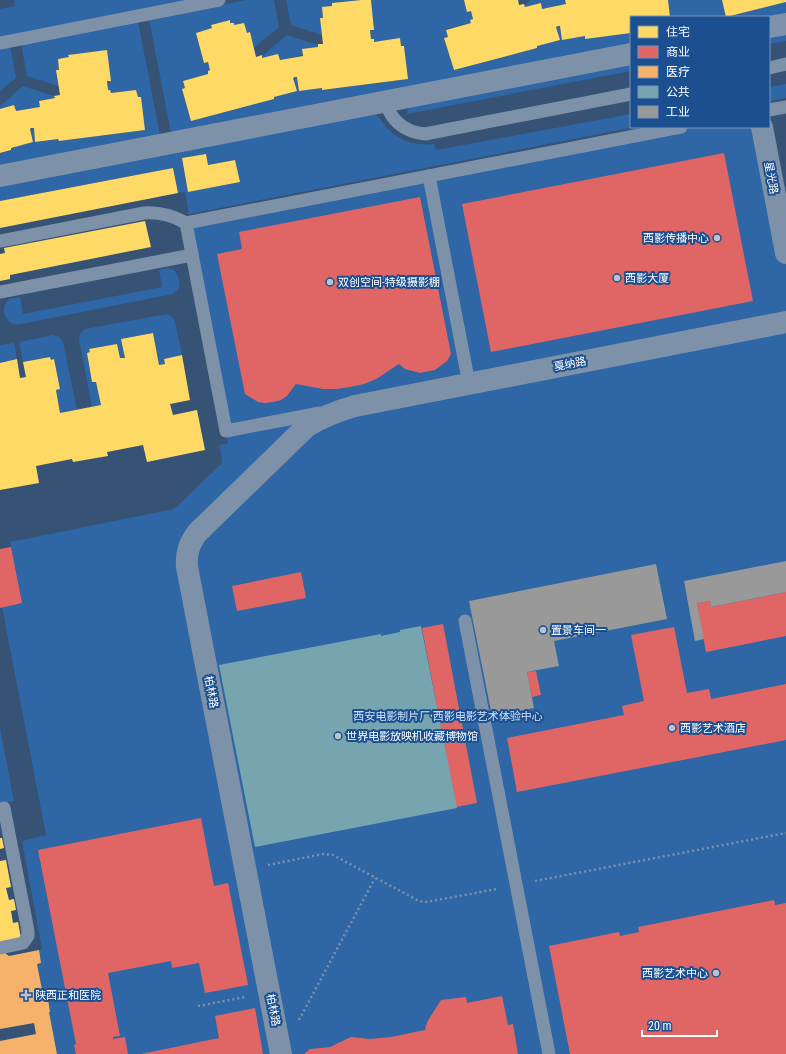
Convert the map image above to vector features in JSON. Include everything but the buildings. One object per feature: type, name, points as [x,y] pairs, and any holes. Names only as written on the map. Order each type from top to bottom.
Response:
[{"type":"street","points":[[770,27],[786,24]]},
{"type":"street","points":[[0,176],[630,54]]},
{"type":"street","name":"星光路","points":[[762,128],[786,253]]},
{"type":"street","name":"戛纳路","points":[[355,406],[786,322]]},
{"type":"street","name":"柏林路","points":[[281,1054],[186,557],[188,549],[197,533],[306,427],[338,411],[355,406]]},
{"type":"lane","points":[[0,42],[219,0]]},
{"type":"lane","points":[[770,68],[786,64]]},
{"type":"lane","points":[[385,101],[391,116],[402,127],[417,133],[425,134],[630,94]]},
{"type":"lane","points":[[770,110],[786,107]]},
{"type":"lane","points":[[0,241],[144,213],[155,212],[166,214],[186,223],[676,128]]},
{"type":"lane","points":[[429,176],[470,384]]},
{"type":"lane","points":[[186,223],[226,431],[355,406]]},
{"type":"lane","points":[[0,292],[192,255]]},
{"type":"lane","points":[[465,621],[549,1054]]},
{"type":"lane","points":[[0,948],[23,943],[28,936],[4,808]]},
{"type":"path","points":[[281,1054],[376,878]]},
{"type":"path","points":[[198,1006],[269,992]]},
{"type":"green space","points":[[14,0],[188,0],[0,37],[0,9],[15,6]]},
{"type":"green space","points":[[246,0],[274,0],[279,27],[254,48],[250,32],[247,33],[244,23],[234,25],[233,23],[230,23],[229,20],[211,25],[212,28],[196,33],[204,63],[208,62],[210,70],[208,71],[208,74],[183,81],[185,88],[182,89],[191,121],[274,99],[274,97],[297,91],[293,78],[297,77],[299,91],[322,88],[323,90],[408,79],[404,46],[401,46],[400,39],[374,42],[373,39],[371,39],[370,30],[374,30],[371,0],[464,0],[467,12],[471,11],[473,19],[471,20],[471,23],[446,29],[448,37],[445,38],[454,70],[537,48],[537,46],[559,40],[556,27],[560,26],[562,40],[585,36],[585,39],[630,33],[630,44],[171,133],[149,19]]},
{"type":"green space","points":[[286,0],[361,0],[332,3],[332,6],[322,8],[323,18],[320,19],[322,35],[291,25]]},
{"type":"green space","points":[[530,0],[565,0],[566,4],[542,9],[541,3],[525,7]]},
{"type":"green space","points":[[668,0],[722,0],[727,16],[670,16]]},
{"type":"green space","points":[[786,2],[786,14],[770,17],[731,16]]},
{"type":"green space","points":[[138,21],[160,135],[0,167],[0,153],[11,151],[11,148],[33,142],[30,129],[34,128],[35,142],[58,139],[59,141],[145,130],[141,97],[138,97],[136,90],[111,93],[110,90],[108,90],[107,81],[111,81],[107,50],[68,55],[69,57],[58,59],[59,70],[56,70],[58,86],[27,76],[21,44]]},
{"type":"green space","points":[[786,33],[786,41],[770,44],[770,36]]},
{"type":"green space","points":[[287,35],[318,45],[318,47],[304,54],[291,58],[262,58],[262,56]]},
{"type":"green space","points":[[10,46],[16,78],[0,91],[0,48]]},
{"type":"green space","points":[[630,63],[630,71],[407,114],[408,108],[411,106]]},
{"type":"green space","points":[[786,84],[786,98],[770,101],[770,87]]},
{"type":"green space","points":[[23,86],[54,96],[55,98],[39,101],[40,107],[16,111],[14,105],[0,109],[0,106]]},
{"type":"green space","points":[[375,114],[390,131],[400,138],[417,144],[434,144],[436,150],[630,114],[630,128],[189,214],[185,192],[178,193],[173,168],[0,201],[0,186]],"holes":[[[206,154],[208,165],[235,160],[239,182],[188,192],[182,158]]]},
{"type":"green space","name":"西安电影制片厂·西影电影艺术体验中心","points":[[676,128],[762,128],[786,253],[786,1054],[57,1054],[48,1000],[44,1000],[37,964],[41,963],[39,950],[42,949],[22,841],[46,835],[2,607],[0,549],[11,547],[10,542],[174,509],[221,464],[222,459],[219,445],[228,443],[186,223]]},
{"type":"green space","points":[[168,268],[174,270],[180,283],[178,289],[173,294],[16,325],[9,322],[5,316],[4,308],[7,301],[20,297],[23,314],[162,287],[159,270]]},
{"type":"green space","points":[[167,314],[175,321],[182,355],[164,359],[165,364],[159,365],[153,333],[121,339],[125,358],[120,358],[117,344],[90,349],[90,352],[87,353],[92,382],[96,382],[101,405],[92,407],[79,339],[80,334],[85,329]]},
{"type":"green space","points":[[53,335],[59,337],[63,342],[77,410],[60,413],[56,390],[60,389],[54,360],[51,360],[50,357],[23,362],[19,342]]},
{"type":"green space","points":[[14,343],[17,359],[0,363],[0,345]]},
{"type":"green space","points":[[0,728],[14,801],[0,804]]},
{"type":"place","name":"西影传播中心","points":[[717,238]]},
{"type":"place","name":"西影大厦","points":[[617,278]]},
{"type":"place","name":"双创空间-特级摄影棚","points":[[330,282]]},
{"type":"place","name":"置景车间一","points":[[543,630]]},
{"type":"place","name":"西影艺术酒店","points":[[672,728]]},
{"type":"place","name":"世界电影放映机收藏博物馆","points":[[338,736]]},
{"type":"place","name":"西影艺术中心","points":[[716,973]]},
{"type":"place","name":"陕西正和医院","points":[[26,995]]}]
